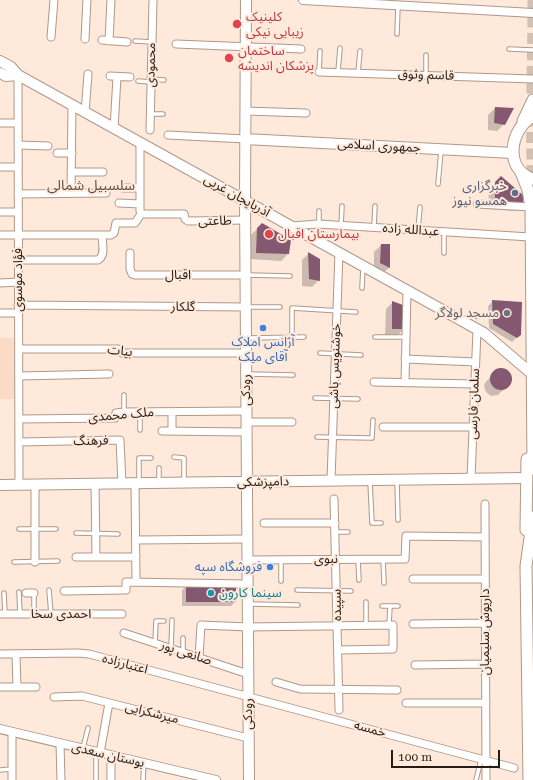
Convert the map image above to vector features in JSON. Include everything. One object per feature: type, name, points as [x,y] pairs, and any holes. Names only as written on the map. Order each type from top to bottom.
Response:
[{"type":"main road","name":"رودکی","points":[[246,0],[245,275],[249,780]]},
{"type":"main road","name":"آذربایجان غربی","points":[[0,61],[11,67],[18,75],[85,113],[484,333],[532,374]]},
{"type":"main road","name":"آذربایجان غربی","points":[[0,72],[6,76],[18,75]]},
{"type":"main road","points":[[529,547],[526,531],[530,473],[532,397],[532,282],[530,207],[528,190],[513,154],[514,143],[533,100]]},
{"type":"main road","points":[[520,128],[530,117]]},
{"type":"main road","name":"جمهوری اسلامی","points":[[245,139],[513,154]]},
{"type":"main road","points":[[521,172],[533,178]]},
{"type":"main road","name":"دامپزشکی","points":[[0,485],[137,483],[184,484],[331,480],[472,479],[530,473]]},
{"type":"main road","points":[[529,780],[526,566],[533,517]]},
{"type":"main road","points":[[528,687],[533,669]]},
{"type":"street","points":[[51,37],[54,0]]},
{"type":"street","points":[[85,39],[87,0]]},
{"type":"street","points":[[111,0],[105,40],[126,42]]},
{"type":"street","name":"محمودی","points":[[150,130],[153,0]]},
{"type":"street","points":[[303,0],[368,2],[398,6],[533,13]]},
{"type":"street","points":[[176,44],[301,49]]},
{"type":"street","name":"قاسم وثوق","points":[[319,72],[533,78]]},
{"type":"street","points":[[85,113],[89,74]]},
{"type":"street","name":"فؤاد موسوی","points":[[18,75],[19,485]]},
{"type":"street","points":[[114,129],[113,76],[130,77]]},
{"type":"street","points":[[71,193],[72,105]]},
{"type":"street","points":[[245,111],[306,113]]},
{"type":"street","points":[[0,123],[18,123]]},
{"type":"street","points":[[168,135],[245,139]]},
{"type":"street","points":[[0,236],[102,235],[112,234],[116,223],[135,223],[141,214],[140,143]]},
{"type":"street","points":[[18,145],[48,146]]},
{"type":"street","points":[[56,153],[72,153]]},
{"type":"street","points":[[0,167],[18,167]]},
{"type":"street","points":[[71,172],[103,172]]},
{"type":"street","points":[[123,188],[140,188]]},
{"type":"street","points":[[18,194],[106,192]]},
{"type":"street","points":[[119,204],[140,204]]},
{"type":"street","points":[[477,204],[530,207]]},
{"type":"street","points":[[0,212],[18,212]]},
{"type":"street","name":"طاعتی","points":[[141,214],[184,214],[185,219],[188,221],[245,220]]},
{"type":"street","name":"عبدالله زاده","points":[[292,226],[318,224],[530,237]]},
{"type":"street","points":[[18,260],[98,260],[103,255],[102,235]]},
{"type":"street","name":"خوشنویس باشی","points":[[331,480],[339,252]]},
{"type":"street","name":"اقبال","points":[[130,253],[130,269],[132,274],[135,275],[245,275]]},
{"type":"street","points":[[0,283],[18,282]]},
{"type":"street","points":[[405,383],[407,291]]},
{"type":"street","name":"گلکار","points":[[18,305],[246,307]]},
{"type":"street","points":[[0,313],[18,313]]},
{"type":"street","name":"سلمان فارسی","points":[[472,479],[477,330]]},
{"type":"street","name":"بیات","points":[[19,349],[118,349],[122,353],[246,353]]},
{"type":"street","points":[[405,359],[475,362]]},
{"type":"street","points":[[19,376],[109,374]]},
{"type":"street","points":[[374,382],[474,384]]},
{"type":"street","name":"ملک محمدی","points":[[19,419],[116,418],[116,413],[124,412],[246,411]]},
{"type":"street","points":[[172,412],[172,431]]},
{"type":"street","points":[[162,431],[246,427],[292,422]]},
{"type":"street","points":[[383,426],[473,427]]},
{"type":"street","name":"فرهنگ","points":[[19,442],[120,440],[122,484]]},
{"type":"street","points":[[136,582],[137,483]]},
{"type":"street","points":[[95,484],[96,557]]},
{"type":"street","points":[[35,485],[35,562]]},
{"type":"street","name":"سپیده","points":[[334,499],[339,710]]},
{"type":"street","name":"داریوش سلیمیان","points":[[485,504],[486,703],[484,759],[486,780]]},
{"type":"street","points":[[264,523],[335,523]]},
{"type":"street","name":"نبوی","points":[[247,560],[405,559],[406,536],[485,537]]},
{"type":"street","points":[[136,540],[247,539]]},
{"type":"street","points":[[76,557],[136,557]]},
{"type":"street","points":[[413,579],[485,579]]},
{"type":"street","points":[[64,590],[126,590],[126,582],[247,584]]},
{"type":"street","points":[[23,593],[34,593]]},
{"type":"street","name":"احمدی سخا","points":[[2,614],[122,614]]},
{"type":"street","points":[[413,624],[485,623]]},
{"type":"street","points":[[199,658],[201,625],[248,627],[393,626],[393,649],[338,650]]},
{"type":"street","name":"صانعی پور","points":[[124,633],[248,674]]},
{"type":"street","name":"اعتبارزاده","points":[[0,654],[89,654],[248,696]]},
{"type":"street","points":[[16,654],[17,687]]},
{"type":"street","points":[[415,665],[485,664]]},
{"type":"street","points":[[276,682],[300,689],[397,690]]},
{"type":"street","points":[[1,687],[36,687]]},
{"type":"street","name":"میرشکرایی","points":[[54,698],[82,696],[248,738]]},
{"type":"street","name":"خمسه","points":[[248,696],[514,768]]},
{"type":"street","points":[[98,752],[109,703]]},
{"type":"street","points":[[406,703],[486,703]]},
{"type":"street","name":"بوستان سعدی","points":[[0,729],[216,780]]},
{"type":"street","points":[[12,732],[12,780]]},
{"type":"street","points":[[60,743],[61,780]]},
{"type":"street","points":[[111,780],[112,755]]},
{"type":"lane","points":[[397,34],[398,6]]},
{"type":"lane","points":[[135,42],[152,42]]},
{"type":"lane","points":[[338,72],[340,48]]},
{"type":"lane","points":[[509,49],[533,50]]},
{"type":"lane","points":[[319,72],[320,51]]},
{"type":"lane","points":[[358,73],[360,51]]},
{"type":"lane","points":[[426,55],[426,76]]},
{"type":"lane","points":[[138,81],[164,80]]},
{"type":"lane","points":[[530,117],[533,107]]},
{"type":"lane","points":[[150,114],[163,114]]},
{"type":"lane","points":[[438,184],[441,150]]},
{"type":"lane","points":[[341,226],[342,206]]},
{"type":"lane","points":[[374,228],[375,206]]},
{"type":"lane","points":[[418,230],[420,207]]},
{"type":"lane","points":[[318,224],[319,211]]},
{"type":"lane","points":[[444,232],[444,253]]},
{"type":"lane","points":[[362,288],[363,266]]},
{"type":"lane","points":[[245,275],[290,276]]},
{"type":"lane","points":[[246,307],[280,307]]},
{"type":"lane","points":[[292,337],[292,308],[356,312]]},
{"type":"lane","points":[[246,338],[304,337]]},
{"type":"lane","points":[[375,337],[406,338]]},
{"type":"lane","points":[[320,353],[362,355]]},
{"type":"lane","points":[[246,374],[293,375]]},
{"type":"lane","points":[[124,395],[124,412]]},
{"type":"lane","points":[[315,398],[358,399]]},
{"type":"lane","points":[[140,412],[140,430]]},
{"type":"lane","points":[[317,437],[372,438],[373,420]]},
{"type":"lane","points":[[137,483],[139,458],[151,458]]},
{"type":"lane","points":[[174,458],[184,458],[184,484]]},
{"type":"lane","points":[[159,468],[159,483]]},
{"type":"lane","points":[[370,480],[372,523],[381,523]]},
{"type":"lane","points":[[397,480],[398,520]]},
{"type":"lane","points":[[19,529],[56,529]]},
{"type":"lane","points":[[335,532],[348,532]]},
{"type":"lane","points":[[76,534],[118,534]]},
{"type":"lane","points":[[358,559],[359,580]]},
{"type":"lane","points":[[383,559],[384,583]]},
{"type":"lane","points":[[281,560],[281,581]]},
{"type":"lane","points":[[14,562],[58,561]]},
{"type":"lane","points":[[49,590],[51,614]]},
{"type":"lane","points":[[297,590],[351,591]]},
{"type":"lane","points":[[2,614],[4,593]]},
{"type":"lane","points":[[20,614],[23,593]]},
{"type":"lane","points":[[34,593],[34,614]]},
{"type":"lane","points":[[366,602],[366,625]]},
{"type":"lane","points":[[248,604],[298,605]]},
{"type":"lane","points":[[382,606],[398,606]]},
{"type":"lane","points":[[389,625],[390,606]]},
{"type":"lane","points":[[171,648],[172,620]]},
{"type":"lane","points":[[155,643],[156,621],[164,621]]},
{"type":"lane","points":[[182,652],[183,638]]},
{"type":"lane","points":[[82,748],[88,728]]},
{"type":"lane","points":[[96,780],[98,752]]},
{"type":"lane","points":[[476,780],[484,759]]},
{"type":"lane","points":[[143,780],[144,763]]},
{"type":"lane","points":[[0,770],[12,769]]},
{"type":"shaded area","points":[[0,338],[15,338],[15,399],[0,399]]},
{"type":"building","points":[[495,107],[514,108],[505,125],[494,123]]},
{"type":"building","points":[[501,176],[523,195],[523,205],[495,203],[495,182]]},
{"type":"building","name":"بیمارستان اقبال","points":[[262,223],[291,240],[289,254],[256,253],[257,228]]},
{"type":"building","points":[[381,244],[390,244],[390,268],[380,263]]},
{"type":"building","points":[[308,252],[320,259],[320,281],[309,279]]},
{"type":"building","name":"مسجد لولاگر","points":[[492,300],[522,302],[521,335],[517,338],[493,324]]},
{"type":"building","points":[[392,301],[403,305],[405,308],[405,329],[392,329]]},
{"type":"building","points":[[501,368],[505,369],[511,375],[511,383],[505,389],[501,390],[497,389],[491,383],[490,379],[491,375],[497,369]]},
{"type":"building","name":"سینما کارون","points":[[186,585],[236,585],[236,602],[186,602]]},
{"type":"tunnel","points":[[533,0],[533,196]]},
{"type":"place","name":"کلینیک زیبایی نیکی","points":[[237,24]]},
{"type":"place","name":"ساختمان پزشکان اندیشه","points":[[229,58]]},
{"type":"place","name":"خبرگزاری همسو نیوز","points":[[515,193]]},
{"type":"place","name":"بیمارستان اقبال","points":[[269,234]]},
{"type":"place","name":"مسجد لولاگر","points":[[507,313]]},
{"type":"place","name":"آژانس املاک آقای ملِک","points":[[263,328]]},
{"type":"place","name":"فروشگاه سپه","points":[[270,567]]},
{"type":"place","name":"سینما کارون","points":[[211,593]]},
{"type":"district","name":"سلسبیل شمالی","points":[[91,186]]}]
